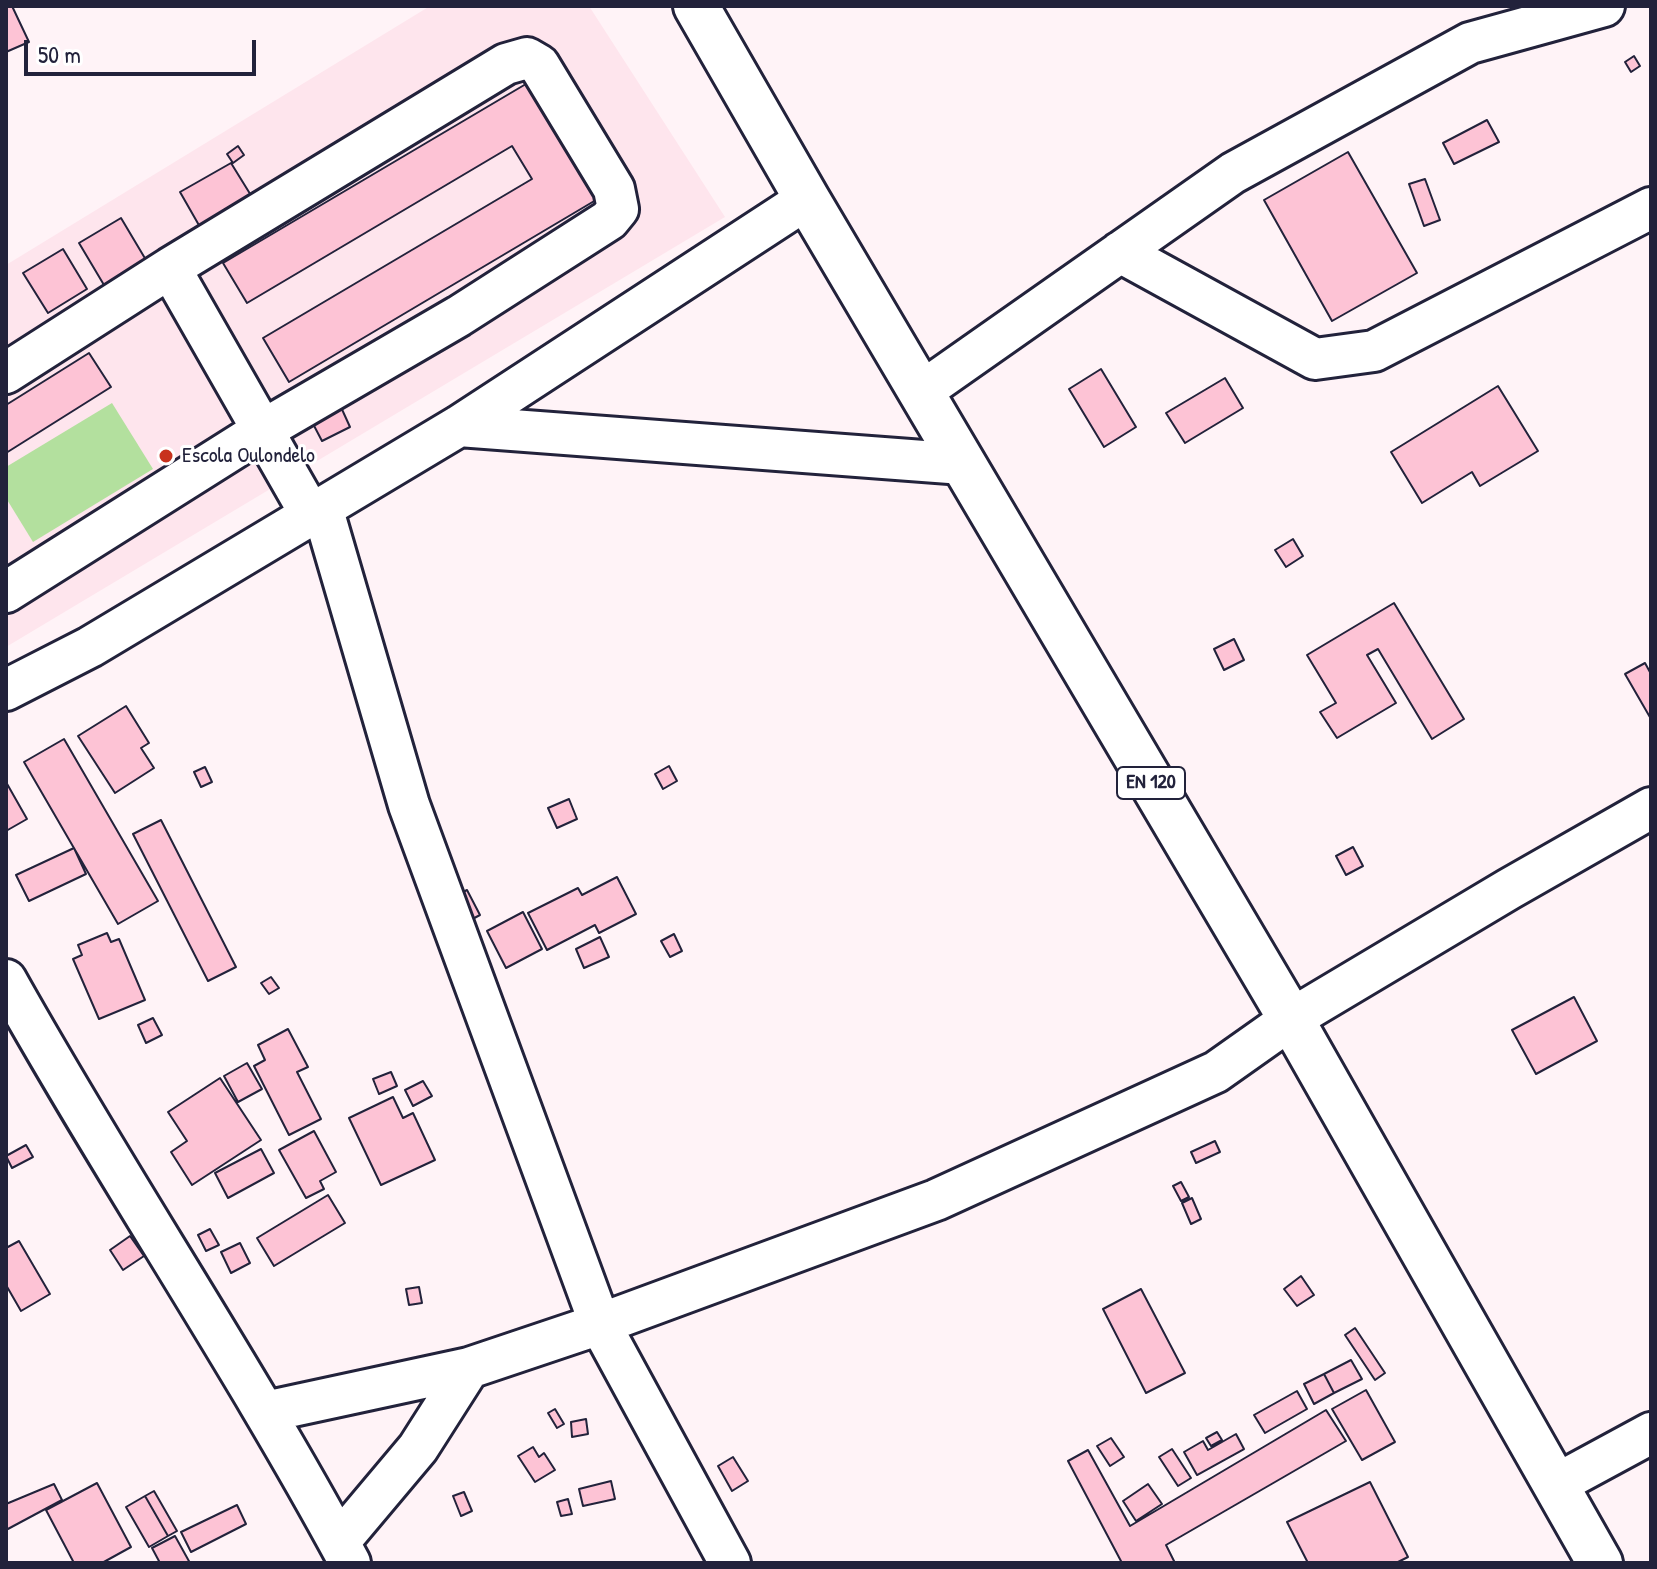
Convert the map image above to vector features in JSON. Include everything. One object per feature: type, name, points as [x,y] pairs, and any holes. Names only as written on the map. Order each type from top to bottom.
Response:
[{"type":"main road","name":"EN 120","points":[[696,6],[1291,1019],[1600,1563]]},
{"type":"street","points":[[921,392],[1233,173],[1470,43],[1604,6]]},
{"type":"street","points":[[6,373],[170,268],[506,64],[527,58],[539,65],[614,189],[618,209],[609,220],[459,316],[263,430],[6,592]]},
{"type":"street","points":[[6,690],[90,647],[459,426],[807,199]]},
{"type":"street","points":[[1120,252],[1315,359],[1374,351],[1651,208]]},
{"type":"street","points":[[170,268],[263,430],[316,511],[409,805],[600,1324],[730,1563]]},
{"type":"street","points":[[459,426],[963,464]]},
{"type":"street","points":[[265,1412],[469,1368],[600,1324],[936,1200],[1216,1072],[1291,1019],[1651,808]]},
{"type":"street","points":[[6,980],[48,1055],[265,1412],[345,1553],[469,1368]]},
{"type":"street","points":[[1555,1485],[1651,1433]]},
{"type":"shaded area","name":"Escola Oulondelo","points":[[430,6],[589,6],[725,217],[6,647],[6,265]]},
{"type":"green space","points":[[112,403],[153,469],[33,542],[6,498],[6,467]]},
{"type":"building","points":[[6,6],[12,6],[29,42],[6,52]]},
{"type":"building","points":[[1634,56],[1640,66],[1631,72],[1625,62]]},
{"type":"building","points":[[531,81],[601,197],[289,382],[263,338],[532,179],[512,146],[247,303],[223,263]]},
{"type":"building","points":[[1487,120],[1499,142],[1454,164],[1443,143]]},
{"type":"building","points":[[238,146],[244,155],[233,163],[227,154]]},
{"type":"building","points":[[1348,152],[1417,273],[1332,321],[1264,200]]},
{"type":"building","points":[[231,163],[252,197],[200,227],[180,192]]},
{"type":"building","points":[[1425,179],[1440,220],[1424,226],[1409,184]]},
{"type":"building","points":[[121,218],[146,260],[104,285],[79,243]]},
{"type":"building","points":[[63,249],[87,289],[48,313],[23,273]]},
{"type":"building","points":[[89,353],[111,387],[6,453],[6,405]]},
{"type":"building","points":[[1101,369],[1136,427],[1104,447],[1069,389]]},
{"type":"building","points":[[1225,378],[1243,408],[1185,443],[1166,413]]},
{"type":"building","points":[[1498,386],[1538,451],[1480,486],[1472,472],[1422,503],[1391,452]]},
{"type":"building","points":[[340,405],[350,427],[322,441],[311,420]]},
{"type":"building","points":[[1293,539],[1303,556],[1286,567],[1275,550]]},
{"type":"building","points":[[1394,603],[1464,719],[1432,739],[1378,649],[1367,655],[1396,703],[1337,738],[1320,712],[1336,703],[1307,655]]},
{"type":"building","points":[[1234,639],[1244,660],[1224,670],[1214,649]]},
{"type":"building","points":[[1645,663],[1651,674],[1651,719],[1625,674]]},
{"type":"building","points":[[126,706],[149,743],[141,748],[154,768],[115,793],[78,736]]},
{"type":"building","points":[[64,739],[158,901],[118,924],[24,762]]},
{"type":"building","points":[[669,766],[677,781],[663,789],[655,774]]},
{"type":"building","points":[[205,767],[212,782],[201,787],[194,772]]},
{"type":"building","points":[[6,782],[27,819],[6,831]]},
{"type":"building","points":[[569,799],[577,819],[557,828],[548,808]]},
{"type":"building","points":[[161,820],[236,967],[208,981],[133,834]]},
{"type":"building","points":[[1353,847],[1363,866],[1346,875],[1336,856]]},
{"type":"building","points":[[74,848],[86,874],[29,901],[16,875]]},
{"type":"building","points":[[617,877],[636,914],[599,933],[595,925],[547,950],[528,913],[578,888],[582,895]]},
{"type":"building","points":[[467,890],[480,915],[465,923],[451,898]]},
{"type":"building","points":[[523,912],[542,949],[506,968],[487,931]]},
{"type":"building","points":[[107,933],[111,942],[119,939],[145,1000],[99,1019],[73,959],[82,955],[78,945]]},
{"type":"building","points":[[674,934],[682,951],[670,957],[661,941]]},
{"type":"building","points":[[600,937],[609,957],[584,968],[576,949]]},
{"type":"building","points":[[271,977],[279,988],[269,994],[261,983]]},
{"type":"building","points":[[1574,997],[1597,1041],[1536,1074],[1512,1030]]},
{"type":"building","points":[[153,1018],[162,1035],[146,1043],[138,1025]]},
{"type":"building","points":[[288,1029],[308,1067],[297,1072],[321,1119],[289,1135],[254,1066],[265,1060],[258,1045]]},
{"type":"building","points":[[247,1063],[262,1089],[238,1102],[224,1076]]},
{"type":"building","points":[[391,1072],[397,1086],[379,1094],[373,1079]]},
{"type":"building","points":[[220,1078],[261,1140],[192,1185],[171,1152],[187,1141],[168,1112]]},
{"type":"building","points":[[423,1081],[432,1096],[413,1106],[405,1090]]},
{"type":"building","points":[[393,1097],[403,1118],[413,1113],[435,1160],[381,1185],[349,1118]]},
{"type":"building","points":[[314,1131],[336,1172],[320,1181],[324,1189],[306,1198],[279,1150]]},
{"type":"building","points":[[1215,1141],[1220,1152],[1196,1163],[1191,1152]]},
{"type":"building","points":[[26,1145],[33,1157],[12,1168],[6,1156]]},
{"type":"building","points":[[261,1149],[274,1173],[228,1198],[215,1173]]},
{"type":"building","points":[[1181,1182],[1189,1197],[1181,1201],[1173,1186]]},
{"type":"building","points":[[328,1195],[345,1223],[274,1266],[257,1238]]},
{"type":"building","points":[[1192,1198],[1201,1219],[1191,1224],[1182,1203]]},
{"type":"building","points":[[210,1229],[219,1245],[206,1251],[198,1235]]},
{"type":"building","points":[[130,1236],[144,1256],[123,1270],[110,1250]]},
{"type":"building","points":[[19,1241],[50,1294],[21,1311],[6,1285],[6,1248]]},
{"type":"building","points":[[240,1243],[250,1263],[231,1273],[221,1252]]},
{"type":"building","points":[[1301,1276],[1314,1295],[1297,1306],[1284,1289]]},
{"type":"building","points":[[419,1287],[422,1303],[409,1305],[406,1289]]},
{"type":"building","points":[[1141,1289],[1185,1373],[1146,1393],[1103,1309]]},
{"type":"building","points":[[1355,1328],[1385,1373],[1375,1380],[1345,1335]]},
{"type":"building","points":[[1351,1360],[1362,1379],[1334,1393],[1324,1374]]},
{"type":"building","points":[[1324,1374],[1334,1393],[1314,1404],[1304,1384]]},
{"type":"building","points":[[1366,1390],[1395,1442],[1362,1460],[1332,1409]]},
{"type":"building","points":[[1297,1391],[1307,1409],[1265,1433],[1254,1415]]},
{"type":"building","points":[[555,1409],[564,1424],[557,1428],[548,1413]]},
{"type":"building","points":[[1326,1410],[1346,1441],[1166,1545],[1175,1563],[1122,1563],[1068,1461],[1088,1450],[1130,1526]]},
{"type":"building","points":[[586,1419],[588,1434],[572,1437],[571,1422]]},
{"type":"building","points":[[1217,1432],[1222,1440],[1211,1446],[1206,1438]]},
{"type":"building","points":[[1236,1434],[1244,1449],[1197,1475],[1184,1452],[1203,1441],[1208,1450]]},
{"type":"building","points":[[1111,1438],[1124,1457],[1110,1466],[1097,1446]]},
{"type":"building","points":[[533,1447],[539,1457],[544,1453],[555,1470],[535,1482],[518,1456]]},
{"type":"building","points":[[1172,1449],[1191,1478],[1178,1486],[1159,1457]]},
{"type":"building","points":[[733,1457],[748,1481],[732,1491],[718,1466]]},
{"type":"building","points":[[611,1481],[615,1499],[583,1506],[579,1489]]},
{"type":"building","points":[[1370,1482],[1408,1557],[1396,1563],[1308,1563],[1287,1522]]},
{"type":"building","points":[[97,1483],[131,1547],[102,1563],[74,1563],[46,1510]]},
{"type":"building","points":[[54,1484],[62,1500],[6,1530],[6,1504]]},
{"type":"building","points":[[1148,1484],[1162,1504],[1136,1521],[1123,1501]]},
{"type":"building","points":[[154,1491],[177,1531],[168,1536],[145,1496]]},
{"type":"building","points":[[464,1492],[472,1511],[461,1516],[453,1496]]},
{"type":"building","points":[[145,1496],[168,1536],[149,1547],[126,1507]]},
{"type":"building","points":[[568,1499],[572,1514],[561,1516],[557,1502]]},
{"type":"building","points":[[237,1505],[246,1524],[191,1552],[181,1532]]},
{"type":"building","points":[[175,1536],[190,1563],[160,1563],[152,1548]]},
{"type":"place","name":"Escola Oulondelo","points":[[166,456]]}]
